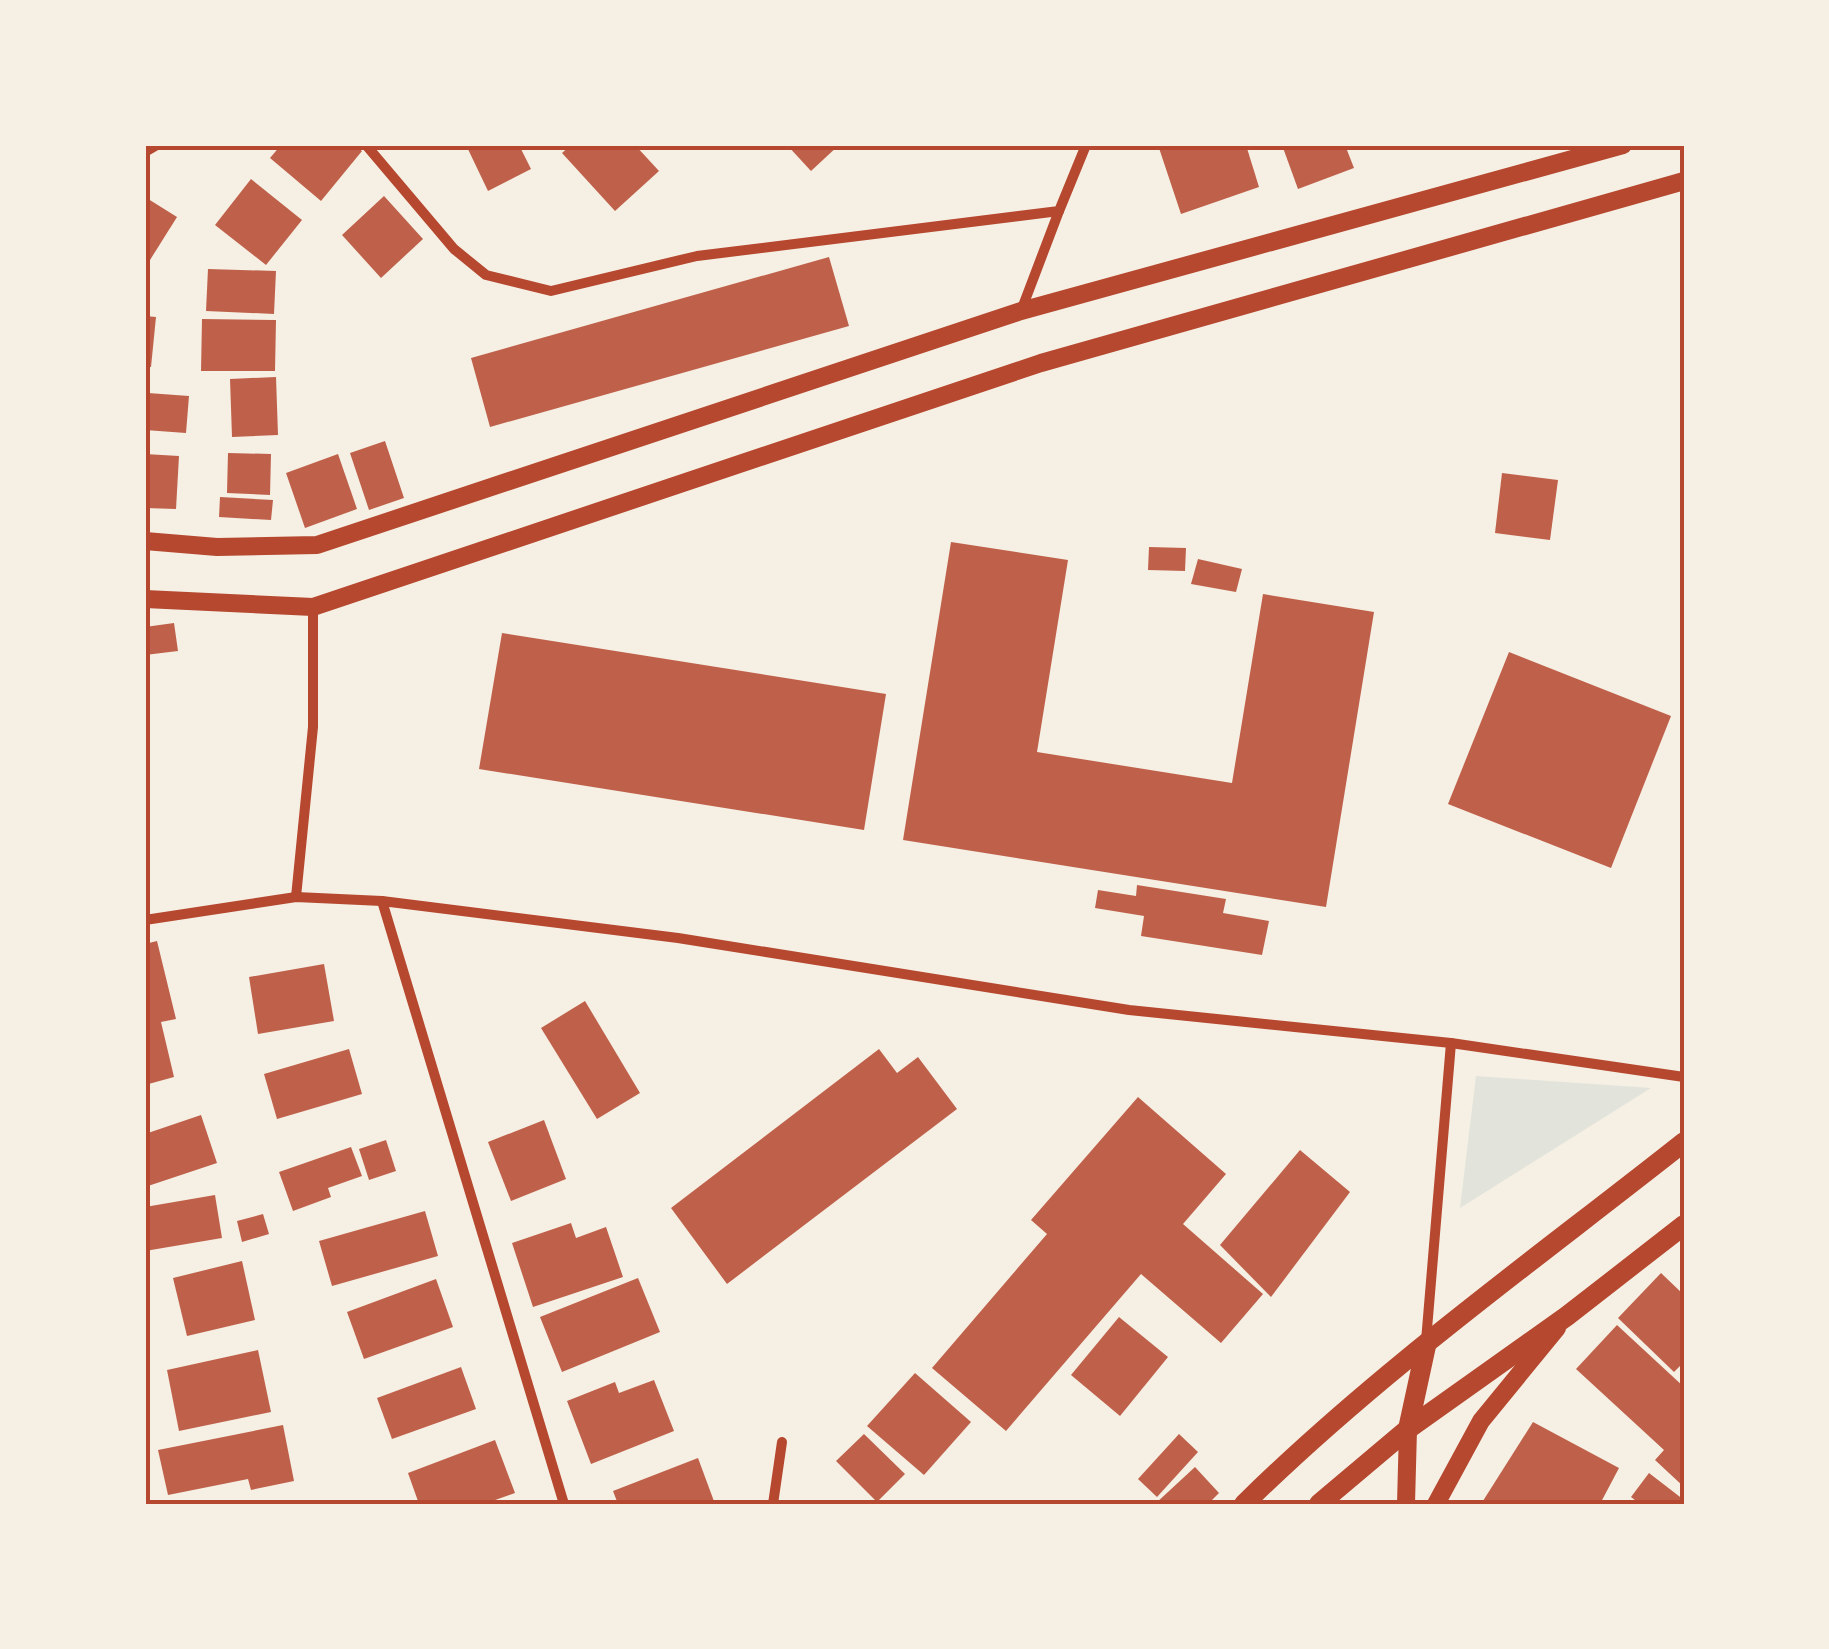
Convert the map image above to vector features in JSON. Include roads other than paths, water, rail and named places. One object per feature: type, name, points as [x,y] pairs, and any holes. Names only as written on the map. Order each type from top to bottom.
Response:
[{"type":"main road","points":[[1244,1504],[1290,1458],[1426,1346],[1684,1142]]},
{"type":"main road","points":[[1319,1504],[1408,1429],[1568,1316],[1684,1226]]},
{"type":"main road","points":[[1408,1429],[1426,1346]]},
{"type":"street","points":[[145,152],[157,145]]},
{"type":"street","points":[[366,145],[454,250],[486,275],[550,291],[697,256],[1059,211]]},
{"type":"street","points":[[1022,311],[1086,145]]},
{"type":"street","points":[[145,541],[218,547],[316,545],[1022,311],[1623,145]]},
{"type":"street","points":[[145,600],[313,607],[1041,363],[1684,181]]},
{"type":"street","points":[[296,897],[313,727],[313,607]]},
{"type":"street","points":[[145,920],[296,897],[382,901],[678,938],[1129,1010],[1450,1044],[1684,1077]]},
{"type":"street","points":[[382,901],[564,1504]]},
{"type":"street","points":[[1426,1346],[1450,1044]]},
{"type":"street","points":[[1436,1504],[1481,1421],[1568,1316]]},
{"type":"street","points":[[1406,1504],[1408,1429]]},
{"type":"street","points":[[773,1504],[782,1442]]}]
